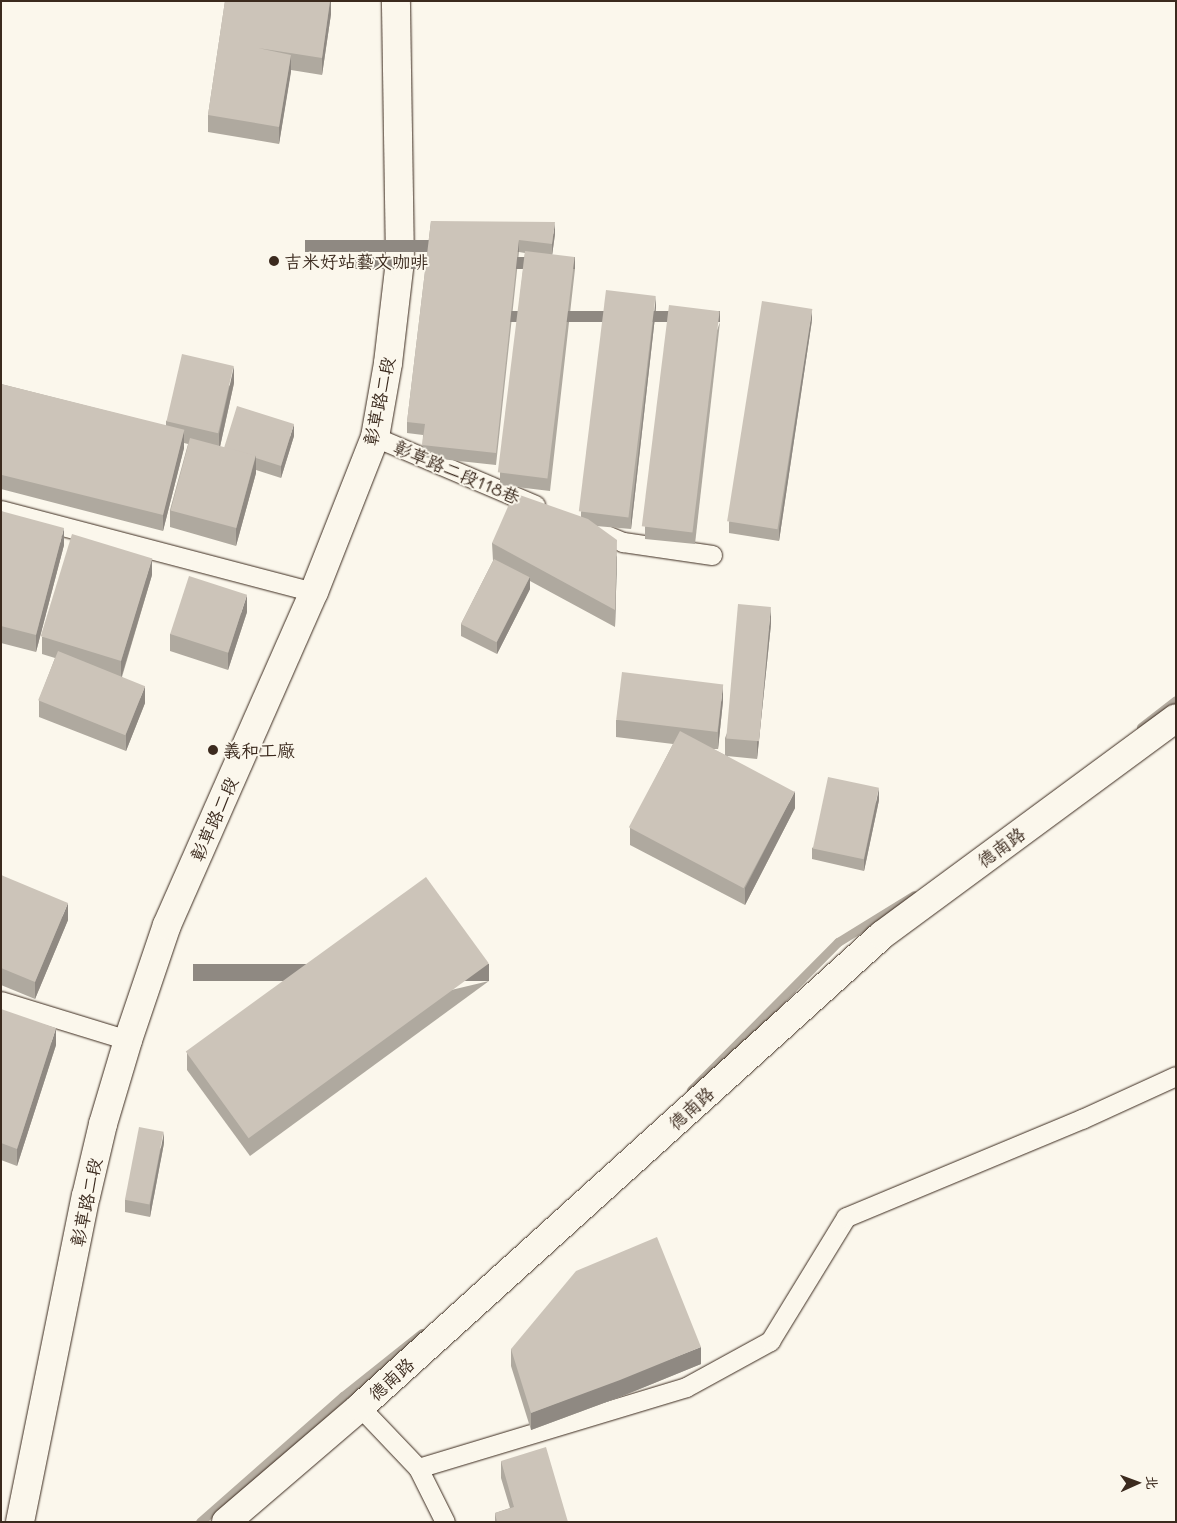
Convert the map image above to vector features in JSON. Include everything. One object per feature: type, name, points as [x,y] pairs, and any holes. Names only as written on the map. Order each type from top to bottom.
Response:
[{"type":"street","name":"彰草路二段","points":[[20,1522],[86,1196],[103,1124],[128,1040],[167,925],[314,592],[374,437],[388,363],[400,261],[396,1]]},
{"type":"street","name":"德南路","points":[[226,1522],[360,1407],[882,935],[1176,718]]},
{"type":"lane","name":"彰草路二段118巷","points":[[374,437],[549,511]]},
{"type":"lane","points":[[1,510],[314,592]]},
{"type":"lane","points":[[577,523],[622,542],[712,556]]},
{"type":"lane","points":[[1,1001],[128,1040]]},
{"type":"lane","points":[[418,1468],[686,1387],[770,1341],[846,1217],[1082,1119],[1176,1076]]},
{"type":"lane","points":[[360,1407],[418,1468],[444,1522]]},
{"type":"building","points":[[225,1],[330,1],[322,58],[258,48],[291,55],[279,127],[208,115]]},
{"type":"building","points":[[431,221],[555,222],[552,244],[519,240],[496,453],[422,445],[425,424],[407,422]]},
{"type":"building","points":[[525,251],[575,257],[547,478],[498,472]]},
{"type":"building","points":[[606,290],[656,296],[628,517],[579,511]]},
{"type":"building","points":[[762,301],[812,309],[777,529],[727,521]]},
{"type":"building","points":[[669,305],[720,311],[692,533],[642,526]]},
{"type":"building","points":[[182,354],[234,366],[218,433],[166,421]]},
{"type":"building","points":[[1,384],[184,430],[163,515],[1,475]]},
{"type":"building","points":[[237,406],[294,424],[281,466],[256,458],[256,456],[224,448]]},
{"type":"building","points":[[190,438],[256,456],[236,528],[171,510]]},
{"type":"building","points":[[514,493],[588,519],[617,540],[615,610],[492,543]]},
{"type":"building","points":[[1,511],[64,528],[36,635],[1,626]]},
{"type":"building","points":[[72,534],[152,559],[121,661],[41,636]]},
{"type":"building","points":[[494,559],[530,577],[496,642],[461,624]]},
{"type":"building","points":[[189,576],[247,595],[228,653],[170,634]]},
{"type":"building","points":[[738,604],[771,607],[759,741],[726,738]]},
{"type":"building","points":[[58,651],[145,686],[125,735],[38,700]]},
{"type":"building","points":[[622,672],[723,684],[717,732],[616,720]]},
{"type":"building","points":[[680,731],[795,792],[744,888],[629,827]]},
{"type":"building","points":[[828,777],[879,788],[864,859],[813,848]]},
{"type":"building","points":[[1,875],[68,903],[35,982],[1,968]]},
{"type":"building","points":[[426,877],[489,964],[249,1138],[186,1052]]},
{"type":"building","points":[[1,1009],[56,1028],[17,1149],[1,1143]]},
{"type":"building","points":[[139,1127],[164,1132],[149,1204],[125,1200]]},
{"type":"building","points":[[657,1237],[701,1347],[531,1413],[511,1349],[576,1271]]},
{"type":"building","points":[[546,1447],[568,1522],[497,1522],[495,1513],[514,1507],[501,1461]]},
{"type":"waterway","points":[[1141,727],[1176,700]]},
{"type":"waterway","points":[[691,1090],[838,942],[914,895]]},
{"type":"waterway","points":[[200,1522],[343,1396],[422,1333]]},
{"type":"place","name":"吉米好站藝文咖啡","points":[[274,261]]},
{"type":"place","name":"義和工廠","points":[[213,750]]}]
